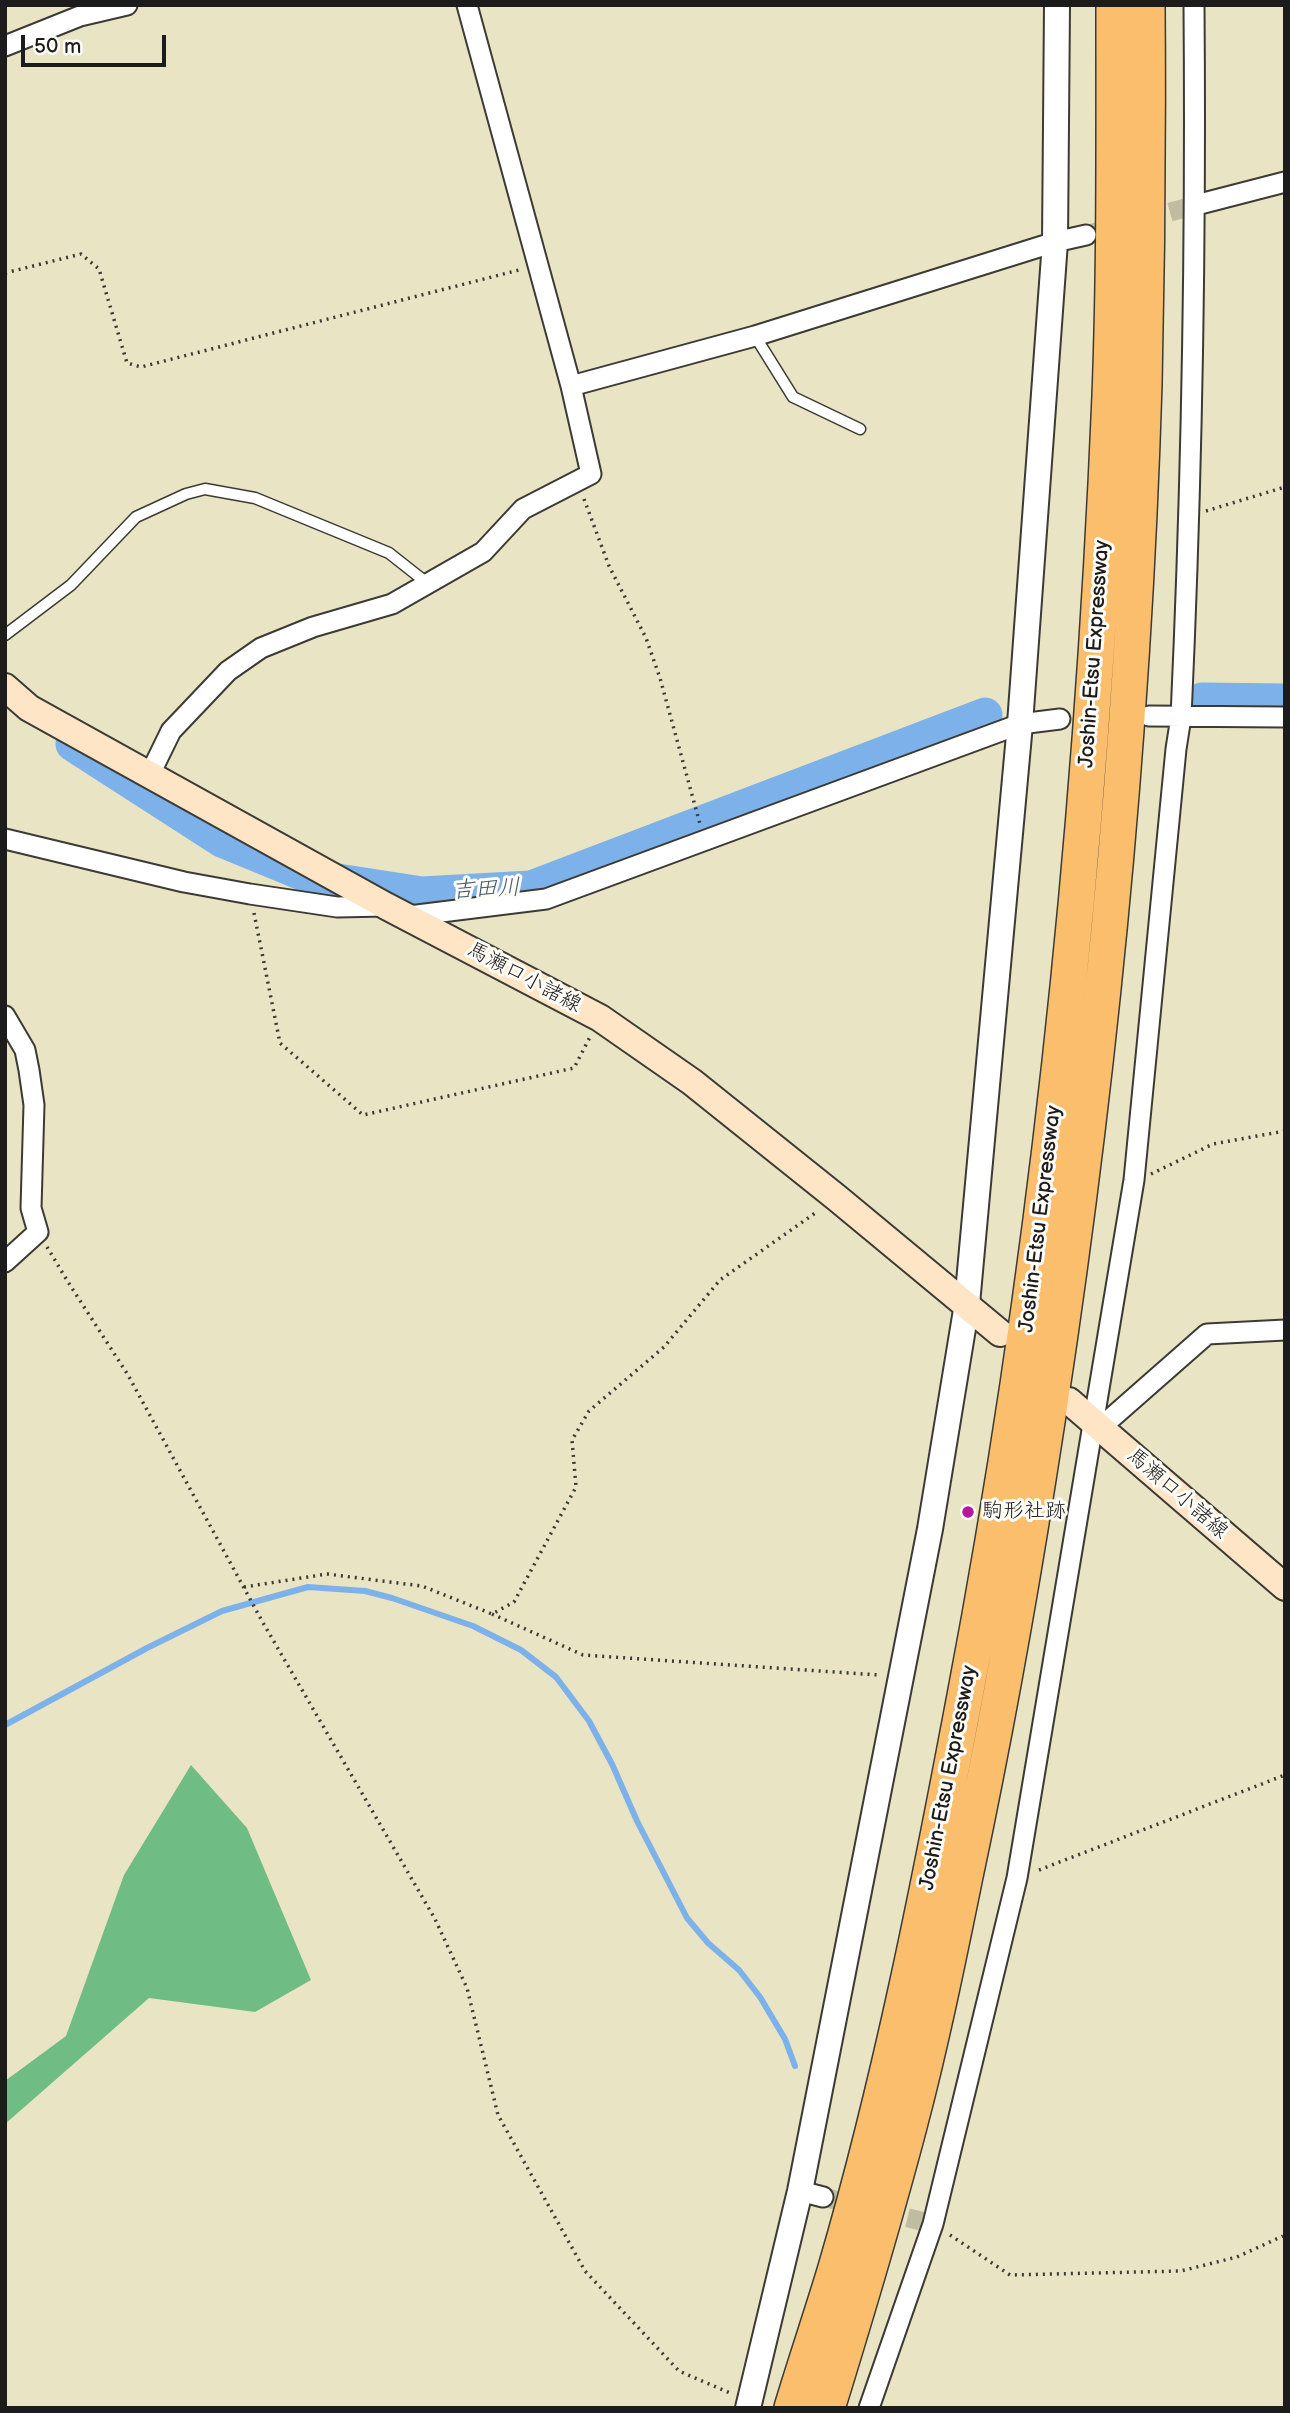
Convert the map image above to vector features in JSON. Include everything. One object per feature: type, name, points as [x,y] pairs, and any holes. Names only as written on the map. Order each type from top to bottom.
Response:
[{"type":"highway","name":"Joshin-Etsu Expressway","points":[[792,2408],[836,2265],[912,1965],[948,1790],[999,1513],[1044,1211],[1078,898],[1102,551],[1114,234],[1114,5]]},
{"type":"highway","name":"Joshin-Etsu Expressway","points":[[827,2408],[893,2185],[947,1967],[1009,1658],[1067,1292],[1094,1074],[1108,931],[1134,595],[1147,227],[1147,5]]},
{"type":"main road","name":"馬瀬口小諸線","points":[[5,687],[29,708],[397,911],[600,1018],[692,1082],[1000,1333]]},
{"type":"main road","name":"馬瀬口小諸線","points":[[1069,1401],[1285,1587]]},
{"type":"street","points":[[5,46],[80,16],[127,5]]},
{"type":"street","points":[[150,774],[171,731],[228,671],[261,648],[313,627],[392,604],[483,552],[523,509],[591,474],[571,386],[467,5]]},
{"type":"street","points":[[750,2405],[812,2194],[901,1676],[930,1529],[967,1304],[1020,724],[1055,242],[1056,5]]},
{"type":"street","points":[[869,2408],[933,2224],[1017,1878],[1096,1425],[1134,1180],[1174,763],[1181,717],[1190,516],[1195,205],[1194,5]]},
{"type":"street","points":[[1195,205],[1285,182]]},
{"type":"street","points":[[571,386],[755,335],[1055,242],[1086,235]]},
{"type":"street","points":[[1149,716],[1285,717]]},
{"type":"street","points":[[5,839],[184,882],[338,906],[397,911],[546,899],[1020,724],[1060,719]]},
{"type":"street","points":[[5,1016],[25,1050],[29,1070],[34,1105],[31,1208],[38,1231],[5,1262]]},
{"type":"street","points":[[1096,1425],[1207,1334],[1285,1330]]},
{"type":"lane","points":[[755,335],[793,397],[860,429]]},
{"type":"lane","points":[[5,635],[71,584],[136,517],[186,494],[205,489],[255,498],[389,553],[426,583]]},
{"type":"path","points":[[5,274],[81,254],[100,269],[127,363],[141,367],[538,265]]},
{"type":"path","points":[[578,481],[608,566],[646,638],[660,678],[704,841]]},
{"type":"path","points":[[1190,516],[1285,486]]},
{"type":"path","points":[[250,894],[280,1043],[363,1115],[574,1068],[600,1018]]},
{"type":"path","points":[[1134,1180],[1160,1172],[1213,1144],[1285,1132]]},
{"type":"path","points":[[492,1614],[514,1602],[576,1487],[572,1440],[589,1411],[664,1347],[720,1280],[837,1198]]},
{"type":"path","points":[[38,1231],[128,1375],[244,1587],[435,1919],[467,1988],[498,2115],[585,2271],[679,2371],[750,2405]]},
{"type":"path","points":[[244,1587],[327,1574],[422,1586],[583,1655],[901,1676]]},
{"type":"path","points":[[1017,1878],[1285,1775]]},
{"type":"path","points":[[933,2224],[1010,2275],[1181,2271],[1237,2257],[1283,2236]]},
{"type":"green space","points":[[191,1765],[247,1828],[311,1980],[255,2012],[149,1998],[5,2124],[5,2081],[66,2036],[124,1875]]},
{"type":"waterway","name":"吉田川","points":[[1202,700],[1285,701]]},
{"type":"waterway","name":"吉田川","points":[[73,744],[222,840],[312,877],[422,894],[531,888],[985,715]]},
{"type":"waterway","points":[[5,1725],[147,1648],[222,1611],[308,1587],[365,1591],[473,1626],[521,1650],[556,1677],[589,1721],[687,1918],[708,1943],[739,1970],[760,1997],[785,2039],[795,2066]]},
{"type":"tunnel","points":[[1086,235],[1196,205]]},
{"type":"tunnel","points":[[823,2197],[933,2224]]},
{"type":"place","name":"駒形社跡","points":[[968,1512]]}]
